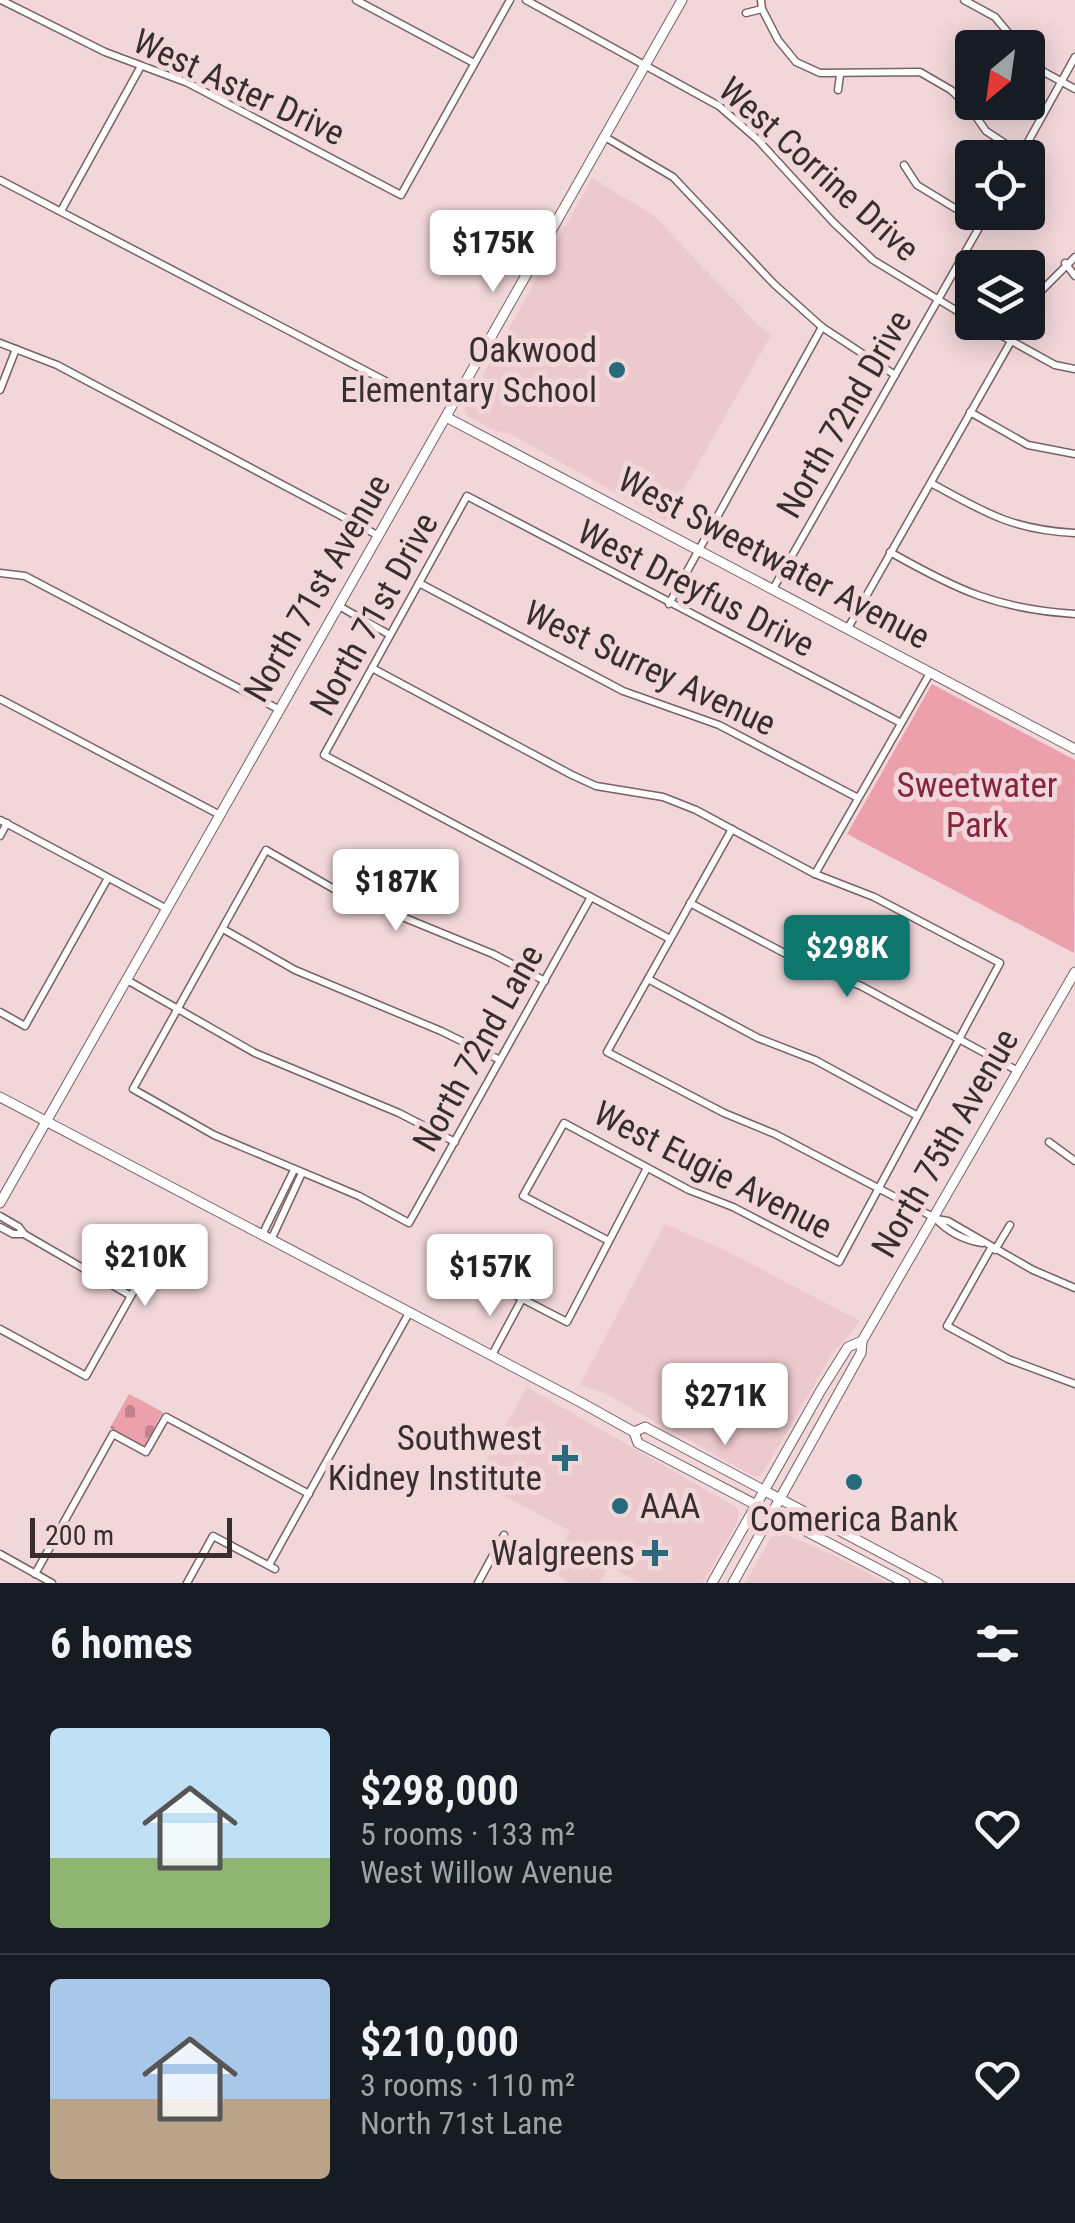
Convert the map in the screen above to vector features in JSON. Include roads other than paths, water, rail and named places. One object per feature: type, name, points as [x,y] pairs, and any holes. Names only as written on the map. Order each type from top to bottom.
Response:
[{"type":"main road","name":"North 71st Avenue","points":[[0,1202],[682,0]]},
{"type":"main road","name":"West Sweetwater Avenue","points":[[446,417],[1075,749]]},
{"type":"main road","name":"North 75th Avenue","points":[[733,1583],[860,1354],[862,1340],[1075,972]]},
{"type":"main road","points":[[0,1097],[634,1432],[638,1444],[905,1583]]},
{"type":"main road","name":"North 75th Avenue","points":[[712,1583],[848,1347],[862,1340]]},
{"type":"main road","points":[[634,1432],[646,1428],[938,1583]]},
{"type":"street","name":"West Aster Drive","points":[[0,0],[105,52],[188,83],[401,195],[474,63]]},
{"type":"street","points":[[356,0],[474,63],[510,0]]},
{"type":"street","name":"West Corrine Drive","points":[[526,0],[701,94],[734,117],[861,249],[889,271],[955,310]]},
{"type":"street","points":[[964,0],[995,17],[1006,30]]},
{"type":"street","points":[[746,13],[762,5],[778,40],[796,62],[820,74],[920,72],[950,90],[998,140]]},
{"type":"street","points":[[1029,140],[1075,57]]},
{"type":"street","points":[[60,211],[141,66]]},
{"type":"street","points":[[1045,72],[1075,88]]},
{"type":"street","points":[[838,90],[840,74]]},
{"type":"street","points":[[604,138],[673,177],[774,284],[822,327],[895,375]]},
{"type":"street","points":[[904,165],[917,184],[955,208]]},
{"type":"street","points":[[0,180],[393,384]]},
{"type":"street","name":"North 72nd Drive","points":[[773,589],[978,230]]},
{"type":"street","points":[[1045,286],[1075,257]]},
{"type":"street","points":[[1065,263],[1075,276]]},
{"type":"street","points":[[669,604],[822,327]]},
{"type":"street","name":"West Corrine Drive","points":[[1007,340],[1055,365],[1075,369]]},
{"type":"street","points":[[848,628],[1010,342]]},
{"type":"street","points":[[0,343],[57,365],[379,536]]},
{"type":"street","points":[[0,390],[16,349]]},
{"type":"street","points":[[970,412],[1028,444],[1075,454]]},
{"type":"street","points":[[932,483],[1004,522],[1034,530],[1075,533]]},
{"type":"street","name":"North 71st Drive","points":[[467,496],[324,755],[591,898]]},
{"type":"street","name":"West Dreyfus Drive","points":[[467,496],[902,723]]},
{"type":"street","points":[[890,552],[962,592],[990,602],[1033,612],[1075,614]]},
{"type":"street","points":[[0,573],[25,576],[280,710]]},
{"type":"street","name":"West Surrey Avenue","points":[[419,583],[624,691],[720,725],[858,798]]},
{"type":"street","points":[[339,606],[390,635]]},
{"type":"street","points":[[372,668],[596,786],[664,797],[816,874],[874,898],[1000,964],[878,1189]]},
{"type":"street","points":[[816,874],[930,672]]},
{"type":"street","points":[[0,699],[220,815]]},
{"type":"street","points":[[0,836],[3,821],[167,909]]},
{"type":"street","points":[[732,829],[608,1052],[934,1218],[948,1220],[993,1249],[1075,1288]]},
{"type":"street","points":[[278,857],[285,845]]},
{"type":"street","points":[[405,1221],[358,1196],[214,1135],[133,1089],[266,850],[334,888],[493,954],[545,981]]},
{"type":"street","points":[[0,1012],[25,1026],[108,878]]},
{"type":"street","points":[[591,898],[670,939]]},
{"type":"street","name":"North 72nd Lane","points":[[395,1230],[405,1221],[454,1142],[591,898]]},
{"type":"street","points":[[690,903],[803,963],[860,986],[1019,1071]]},
{"type":"street","points":[[223,929],[295,970],[441,1030],[500,1060]]},
{"type":"street","points":[[648,979],[758,1038],[815,1060],[916,1115]]},
{"type":"street","points":[[127,980],[255,1053],[414,1120],[454,1142]]},
{"type":"street","name":"West Eugie Avenue","points":[[608,1241],[523,1196],[564,1123],[839,1262],[878,1189]]},
{"type":"street","points":[[1049,1142],[1075,1161]]},
{"type":"street","points":[[486,1280],[567,1322],[647,1168]]},
{"type":"street","points":[[266,1237],[298,1171]]},
{"type":"street","points":[[0,1216],[7,1227],[131,1296]]},
{"type":"street","points":[[1010,1225],[946,1326],[1008,1359],[1075,1384]]},
{"type":"street","points":[[0,1328],[86,1376],[159,1246],[160,1229]]},
{"type":"street","points":[[491,1356],[522,1299]]},
{"type":"street","points":[[187,1583],[213,1536],[272,1567],[409,1313]]},
{"type":"street","points":[[35,1574],[112,1434],[146,1452],[166,1418],[308,1494]]},
{"type":"street","points":[[478,1583],[504,1535]]},
{"type":"street","points":[[0,1554],[52,1583]]},
{"type":"place","name":"Oakwood Elementary School","points":[[617,370]]},
{"type":"place","name":"Southwest Kidney Institute","points":[[565,1458]]},
{"type":"place","name":"Comerica Bank","points":[[854,1482]]},
{"type":"place","name":"AAA","points":[[620,1506]]},
{"type":"place","name":"Walgreens","points":[[655,1553]]},
{"type":"park label","name":"Sweetwater Park","points":[[977,805]]}]
